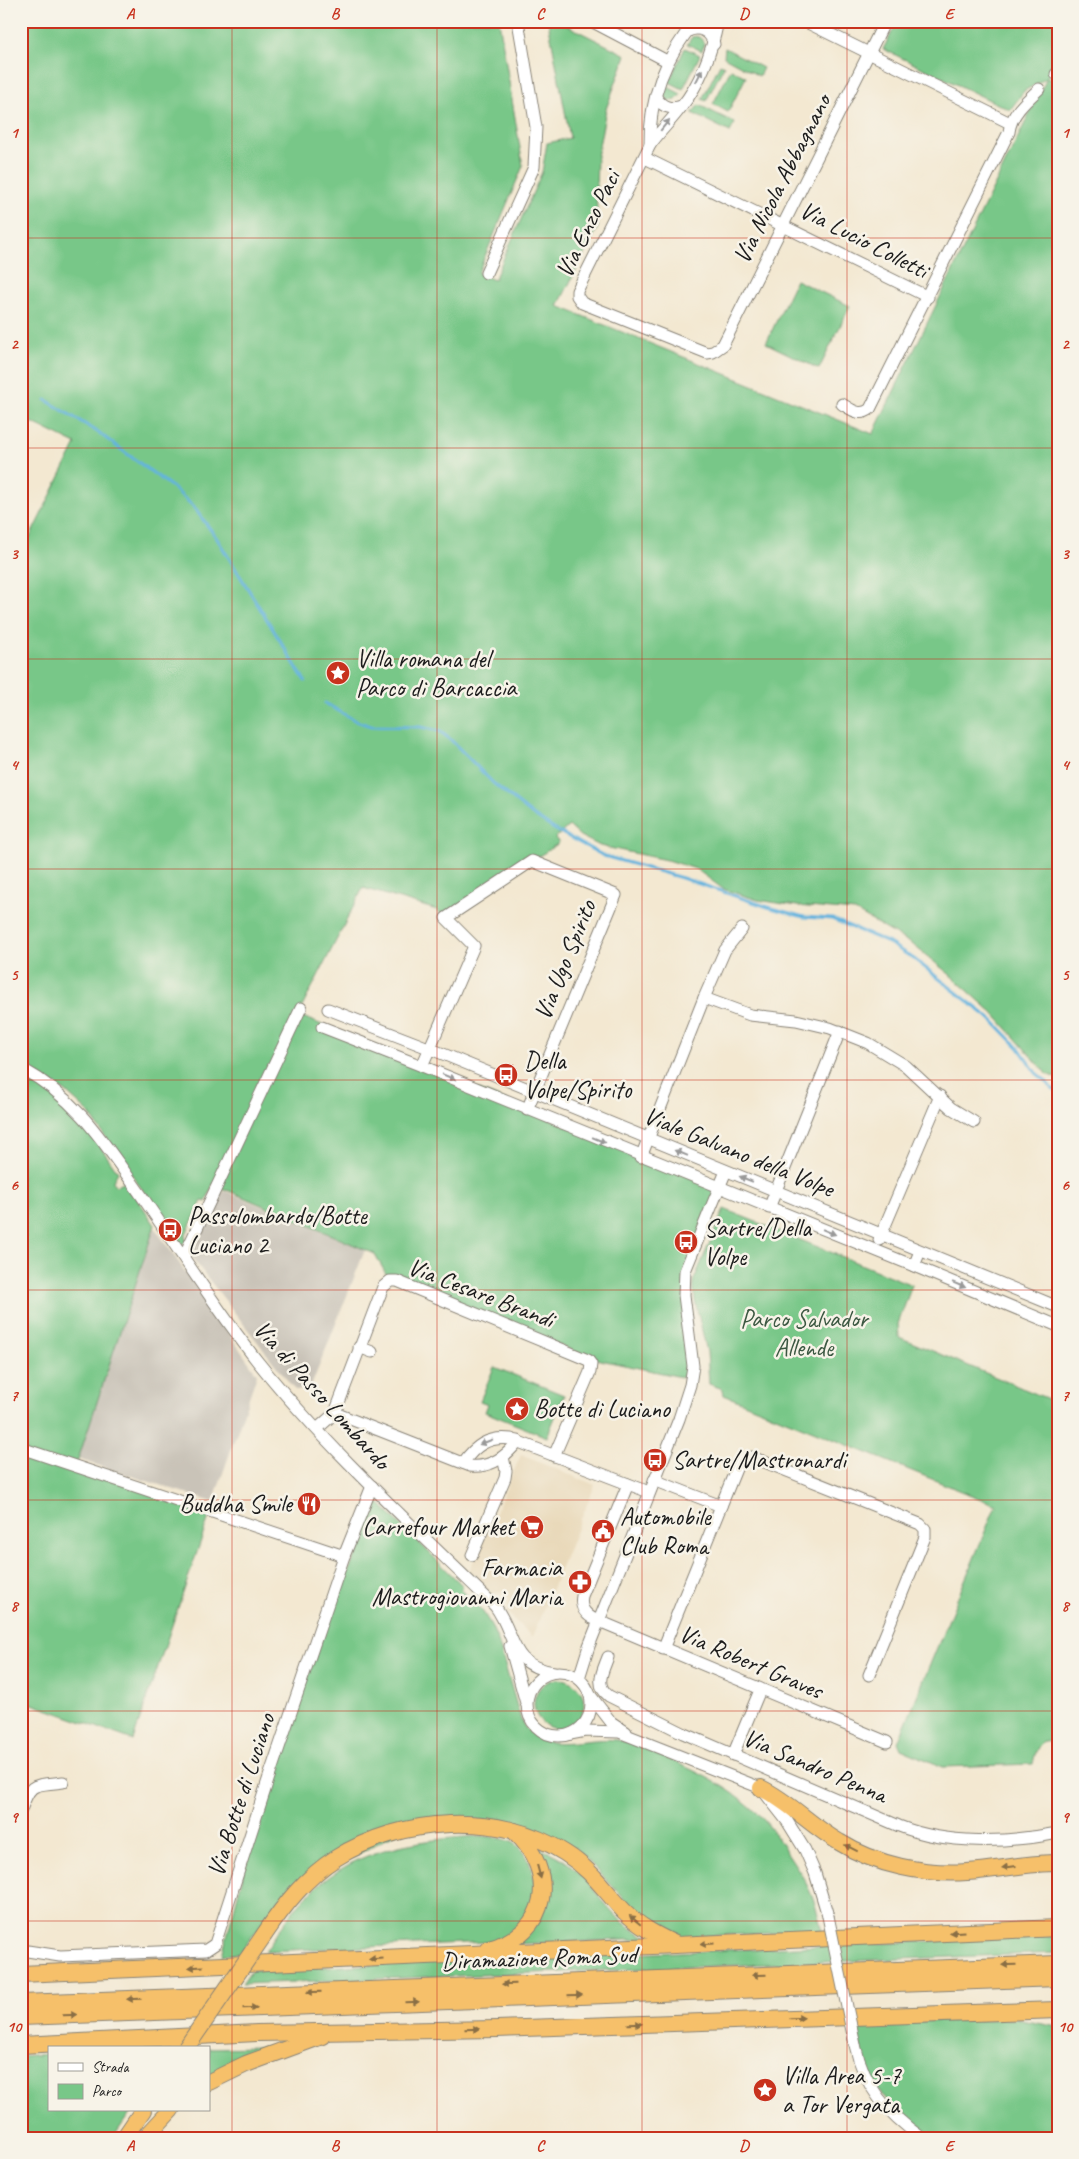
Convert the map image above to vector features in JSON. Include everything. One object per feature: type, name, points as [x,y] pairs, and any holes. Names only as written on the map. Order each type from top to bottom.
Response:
[{"type":"highway","points":[[761,1788],[784,1801],[839,1843],[867,1856],[901,1866],[930,1871],[966,1872],[1058,1863]]},
{"type":"highway","points":[[187,2046],[289,1900],[310,1878],[336,1858],[370,1841],[405,1831],[438,1826],[489,1825],[514,1831],[550,1844],[578,1861],[595,1876],[633,1920],[651,1932],[677,1945]]},
{"type":"highway","points":[[460,1955],[494,1948],[515,1939],[526,1931],[538,1909],[542,1888],[537,1865],[525,1842],[514,1831]]},
{"type":"highway","points":[[21,1974],[1058,1928]]},
{"type":"highway","name":"Diramazione Roma Sud","points":[[21,2003],[1058,1964]]},
{"type":"highway","name":"Diramazione Roma Sud","points":[[21,2017],[1058,1978]]},
{"type":"highway","points":[[21,2045],[231,2034],[497,2029],[1058,2010]]},
{"type":"highway","points":[[954,2013],[1035,2015],[1058,2020]]},
{"type":"highway","points":[[210,2082],[246,2064],[334,2032]]},
{"type":"highway","points":[[124,2138],[142,2112]]},
{"type":"highway","points":[[145,2138],[169,2112]]},
{"type":"street","points":[[486,273],[534,167],[536,127],[518,21]]},
{"type":"street","points":[[590,21],[667,62]]},
{"type":"street","name":"Via Enzo Paci","points":[[650,145],[649,121],[667,62],[696,21]]},
{"type":"street","name":"Via Enzo Paci","points":[[713,352],[701,352],[582,303],[577,296],[577,291],[650,145],[664,124],[682,106],[699,77],[714,44],[718,21]]},
{"type":"street","points":[[804,21],[1010,123]]},
{"type":"street","name":"Via Nicola Abbagnano","points":[[713,352],[723,344],[784,226],[885,21]]},
{"type":"street","points":[[688,31],[704,30],[709,34],[714,44]]},
{"type":"street","name":"Via Lucio Colletti","points":[[842,404],[858,413],[865,413],[870,409],[928,297],[1009,132],[1010,123],[1025,102],[1039,89]]},
{"type":"street","points":[[656,97],[664,106],[676,108],[682,106]]},
{"type":"street","name":"Via Lucio Colletti","points":[[645,158],[928,297]]},
{"type":"street","name":"Via Ugo Spirito","points":[[446,918],[532,861],[616,895],[527,1110]]},
{"type":"street","points":[[422,1066],[474,946],[437,910]]},
{"type":"street","points":[[641,1157],[704,998],[727,946],[742,929]]},
{"type":"street","points":[[704,998],[750,1015],[806,1022],[840,1031],[874,1046],[917,1074],[956,1111],[974,1122]]},
{"type":"street","points":[[184,1256],[301,1008]]},
{"type":"street","name":"Viale Galvano della Volpe","points":[[328,1009],[431,1049],[1058,1307]]},
{"type":"street","name":"Viale Galvano della Volpe","points":[[322,1026],[1058,1326]]},
{"type":"street","points":[[769,1208],[840,1031]]},
{"type":"street","name":"Via di Passo Lombardo","points":[[21,1068],[55,1089],[83,1115],[256,1359],[293,1404],[372,1486],[495,1606],[517,1651],[527,1662],[538,1669],[554,1672]]},
{"type":"street","points":[[874,1250],[940,1096]]},
{"type":"street","points":[[579,1678],[599,1621],[679,1419],[691,1379],[692,1350],[684,1295],[685,1271],[726,1171]]},
{"type":"street","points":[[914,1266],[920,1251]]},
{"type":"street","name":"Via Cesare Brandi","points":[[317,1429],[335,1412],[383,1287],[393,1281],[590,1362],[591,1369],[554,1456]]},
{"type":"street","points":[[359,1347],[372,1352]]},
{"type":"street","points":[[335,1412],[463,1463],[483,1465],[503,1457],[518,1442]]},
{"type":"street","points":[[463,1463],[473,1450],[486,1441],[501,1438],[518,1442],[649,1492]]},
{"type":"street","points":[[21,1448],[344,1556]]},
{"type":"street","points":[[472,1555],[505,1478],[506,1471],[503,1457]]},
{"type":"street","points":[[663,1649],[740,1462],[752,1457],[922,1525],[926,1532],[869,1674]]},
{"type":"street","points":[[654,1480],[721,1506]]},
{"type":"street","points":[[599,1621],[589,1616],[583,1609],[582,1596],[628,1484]]},
{"type":"street","name":"Via Botte di Luciano","points":[[21,1950],[60,1956],[206,1950],[216,1944],[269,1777],[344,1556],[372,1486]]},
{"type":"street","name":"Via Robert Graves","points":[[599,1621],[887,1742]]},
{"type":"street","name":"Via di Passo Lombardo","points":[[506,1628],[527,1706]]},
{"type":"street","name":"Via Sandro Penna","points":[[608,1657],[600,1682],[601,1688],[607,1694],[649,1718],[859,1810],[925,1835],[946,1839],[970,1840],[1058,1833]]},
{"type":"street","points":[[634,1737],[611,1722],[590,1695],[586,1686],[579,1678],[570,1673],[554,1672],[540,1678],[532,1686],[528,1695],[527,1706],[532,1722],[544,1733],[554,1736],[607,1730],[634,1737],[761,1788],[778,1808],[801,1843],[815,1873],[828,1916],[855,2045],[863,2074],[877,2098],[894,2117],[922,2138]]},
{"type":"street","points":[[733,1755],[760,1690]]},
{"type":"street","points":[[570,1734],[580,1729],[587,1721],[591,1711],[590,1695]]},
{"type":"street","points":[[21,1810],[27,1792],[31,1788],[63,1782]]},
{"type":"shaded area","points":[[223,1190],[365,1250],[310,1389],[295,1390],[193,1259],[193,1252]]},
{"type":"shaded area","points":[[154,1227],[257,1374],[213,1502],[78,1459]]},
{"type":"shaded area","points":[[521,1455],[595,1485],[532,1637],[507,1613],[509,1600],[501,1592],[489,1594],[468,1573]]},
{"type":"green space","points":[[21,21],[499,21],[523,166],[478,273],[494,280],[542,172],[547,143],[570,138],[548,21],[558,21],[626,55],[606,109],[597,157],[598,227],[558,306],[873,434],[1047,78],[1024,91],[1010,110],[883,49],[898,21],[1058,21],[1058,57],[1047,77],[1058,84],[1058,1079],[1047,1074],[993,1013],[948,973],[912,944],[855,911],[797,906],[758,900],[723,889],[696,869],[671,861],[600,846],[580,836],[569,826],[555,838],[559,843],[446,918],[437,910],[363,888],[298,1015],[719,1189],[685,1271],[691,1379],[591,1358],[386,1274],[375,1254],[213,1184],[206,1202],[202,1201],[185,1236],[186,1241],[181,1245],[88,1112],[65,1091],[21,1065],[21,555],[76,444],[25,419],[21,423]]},
{"type":"green space","points":[[692,37],[698,37],[702,40],[704,44],[702,51],[687,44]]},
{"type":"green space","points":[[685,48],[700,55],[683,89],[669,82]]},
{"type":"green space","points":[[725,48],[763,68],[759,76],[724,57]]},
{"type":"green space","points":[[720,64],[724,66],[706,101],[702,99]]},
{"type":"green space","points":[[731,69],[746,77],[728,112],[713,104]]},
{"type":"green space","points":[[666,86],[681,94],[676,100],[670,101],[665,98]]},
{"type":"green space","points":[[699,105],[735,123],[730,132],[692,113]]},
{"type":"green space","points":[[796,280],[850,306],[819,369],[766,343]]},
{"type":"green space","points":[[21,1075],[51,1092],[85,1125],[118,1172],[113,1181],[115,1186],[126,1182],[155,1225],[76,1466],[211,1511],[133,1740],[21,1700]]},
{"type":"green space","name":"Parco Salvador Allende","points":[[724,1209],[912,1285],[898,1324],[899,1337],[1058,1403],[1058,1744],[1051,1742],[1042,1743],[1037,1749],[1033,1764],[943,1767],[901,1749],[898,1742],[996,1505],[724,1395],[723,1389],[709,1384],[707,1352],[695,1301],[693,1282]]},
{"type":"green space","points":[[494,1367],[564,1395],[547,1437],[485,1412],[488,1404],[480,1401]]},
{"type":"green space","points":[[371,1502],[379,1503],[463,1586],[461,1589],[483,1612],[498,1641],[521,1720],[529,1732],[540,1739],[552,1742],[609,1739],[622,1741],[645,1749],[723,1786],[759,1815],[775,1834],[813,1898],[822,1931],[678,1937],[648,1921],[631,1906],[576,1848],[522,1823],[479,1820],[405,1828],[282,1897],[239,1954],[222,1955],[245,1868],[281,1756],[335,1600],[363,1540]]},
{"type":"green space","points":[[559,1679],[568,1681],[579,1690],[584,1704],[582,1713],[573,1724],[559,1729],[550,1727],[539,1718],[534,1704],[536,1695],[545,1684]]},
{"type":"green space","points":[[478,1836],[506,1840],[522,1849],[527,1856],[538,1892],[519,1931],[490,1942],[265,1951],[301,1902],[320,1884],[340,1870],[361,1859],[405,1845]]},
{"type":"green space","points":[[534,1847],[564,1860],[585,1879],[624,1923],[650,1939],[516,1944],[540,1920]]},
{"type":"green space","points":[[1058,1936],[1058,1953],[242,1984],[252,1970]]},
{"type":"green space","points":[[1015,2019],[1058,2027],[1058,2138],[932,2138],[898,2113],[876,2087],[863,2059],[856,2023]]},
{"type":"green space","points":[[270,2047],[210,2077],[210,2048]]},
{"type":"green space","points":[[48,2054],[48,2112],[131,2112],[113,2138],[21,2138],[21,2056]]},
{"type":"waterway","points":[[46,400],[96,431],[172,487],[193,506],[216,537],[305,681]]},
{"type":"waterway","points":[[325,703],[356,721],[371,726],[421,727],[439,731],[450,739],[493,783],[534,816],[604,856],[682,878],[804,917],[832,919],[889,943],[914,959],[993,1021],[1019,1048],[1036,1073],[1051,1088],[1058,1091]]},
{"type":"place","name":"Villa romana del Parco di Barcaccia","points":[[338,673]]},
{"type":"place","name":"Della Volpe/Spirito","points":[[506,1075]]},
{"type":"place","name":"Passolombardo/Botte Luciano 2","points":[[170,1230]]},
{"type":"place","name":"Sartre/Della Volpe","points":[[686,1242]]},
{"type":"place","name":"Botte di Luciano","points":[[517,1409]]},
{"type":"place","name":"Sartre/Mastronardi","points":[[655,1460]]},
{"type":"place","name":"Buddha Smile","points":[[309,1504]]},
{"type":"place","name":"Carrefour Market","points":[[532,1527]]},
{"type":"place","name":"Automobile Club Roma","points":[[603,1531]]},
{"type":"place","name":"Farmacia Mastrogiovanni Maria","points":[[580,1582]]},
{"type":"place","name":"Villa Area 5-7 a Tor Vergata","points":[[765,2090]]}]
